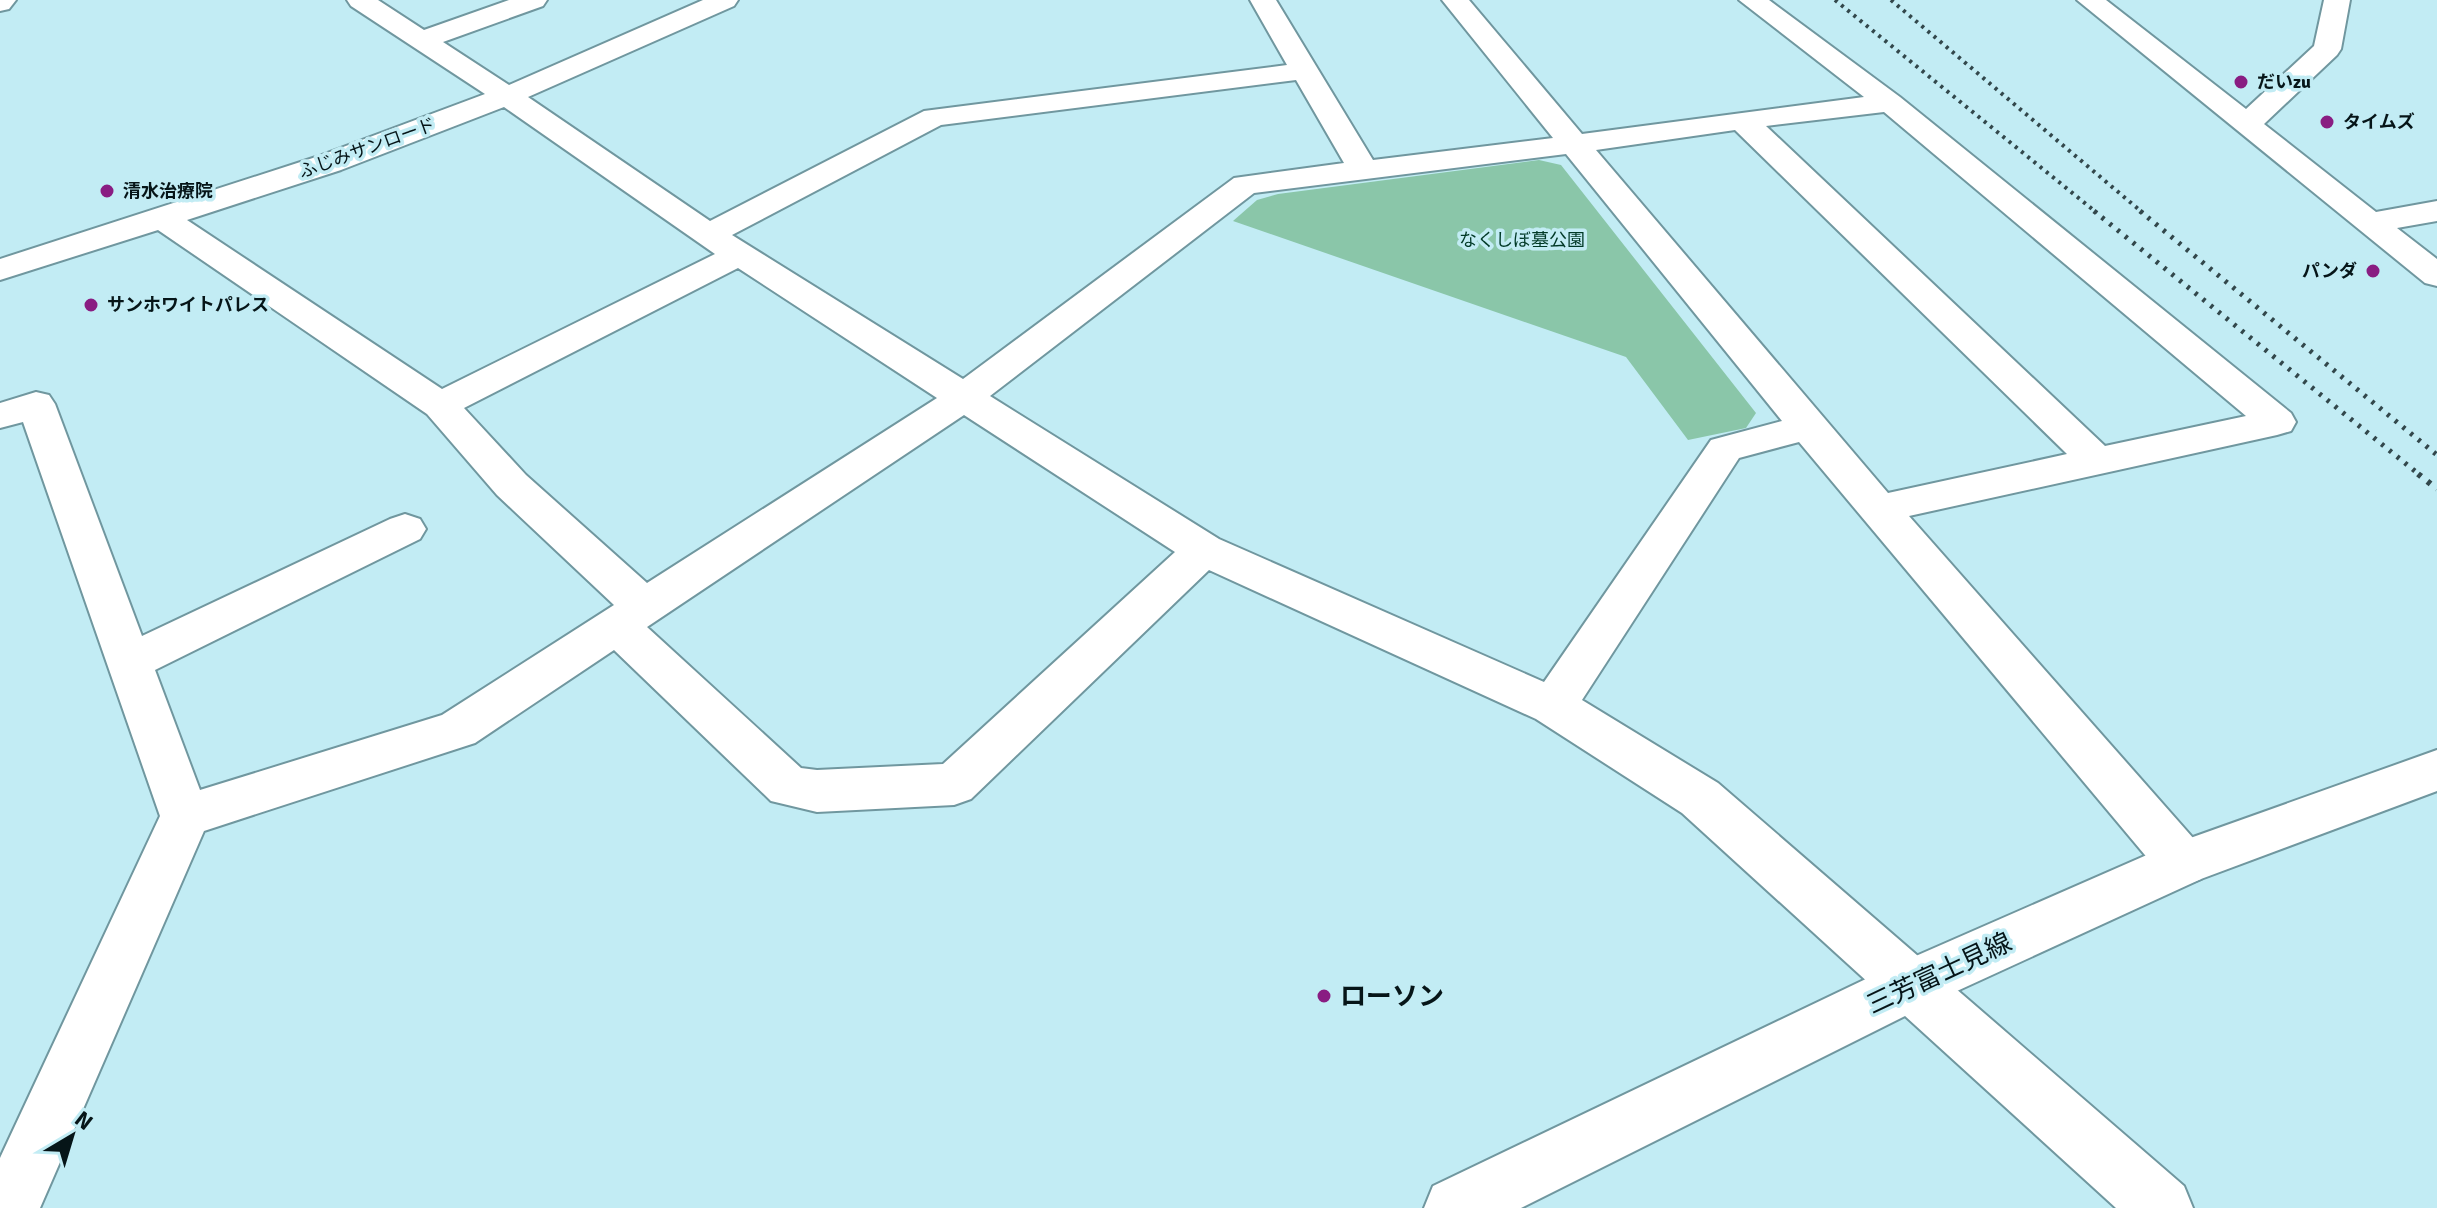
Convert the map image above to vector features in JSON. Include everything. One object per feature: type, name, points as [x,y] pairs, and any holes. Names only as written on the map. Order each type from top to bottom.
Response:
[{"type":"street","points":[[360,0],[507,96],[663,206],[1204,550],[1553,706],[1700,798],[2162,1208]]},
{"type":"street","points":[[422,40],[534,0]]},
{"type":"street","name":"ふじみサンロード","points":[[0,270],[330,163],[507,96],[724,0]]},
{"type":"street","points":[[1263,0],[1363,169]]},
{"type":"street","points":[[1455,0],[1808,427],[2183,863]]},
{"type":"street","points":[[1752,0],[1890,103],[2277,422],[1878,509]]},
{"type":"street","points":[[2090,0],[2373,222],[2437,276]]},
{"type":"street","points":[[2247,124],[2327,49],[2337,0]]},
{"type":"street","points":[[440,405],[724,244],[934,117],[1303,71]]},
{"type":"street","points":[[185,816],[458,729],[963,398],[1245,185],[1890,103]]},
{"type":"street","points":[[1742,120],[2097,461]]},
{"type":"street","points":[[2373,222],[2437,211]]},
{"type":"street","points":[[164,219],[440,405],[471,445],[788,786],[817,791],[954,784],[1204,550]]},
{"type":"street","points":[[0,416],[36,404],[185,816],[9,1208]]},
{"type":"street","points":[[1553,706],[1725,449],[1808,427]]},
{"type":"street","points":[[130,662],[405,529]]},
{"type":"street","name":"三芳富士見線","points":[[1455,1208],[1913,984],[2183,863],[2437,770]]},
{"type":"green space","name":"なくしぼ墓公園","points":[[1539,160],[1561,165],[1756,413],[1746,428],[1688,440],[1626,357],[1233,221],[1257,200],[1278,194]]},
{"type":"railway","points":[[1835,0],[2097,213]]},
{"type":"railway","points":[[1891,0],[2143,213]]},
{"type":"railway","points":[[2094,211],[2421,476]]},
{"type":"railway","points":[[2140,211],[2437,455]]},
{"type":"railway","points":[[2418,474],[2437,489]]},
{"type":"place","name":"だいzu","points":[[2241,82]]},
{"type":"place","name":"タイムズ","points":[[2327,122]]},
{"type":"place","name":"清水治療院","points":[[107,191]]},
{"type":"place","name":"パンダ","points":[[2373,271]]},
{"type":"place","name":"サンホワイトパレス","points":[[91,305]]},
{"type":"place","name":"ローソン","points":[[1324,996]]}]
